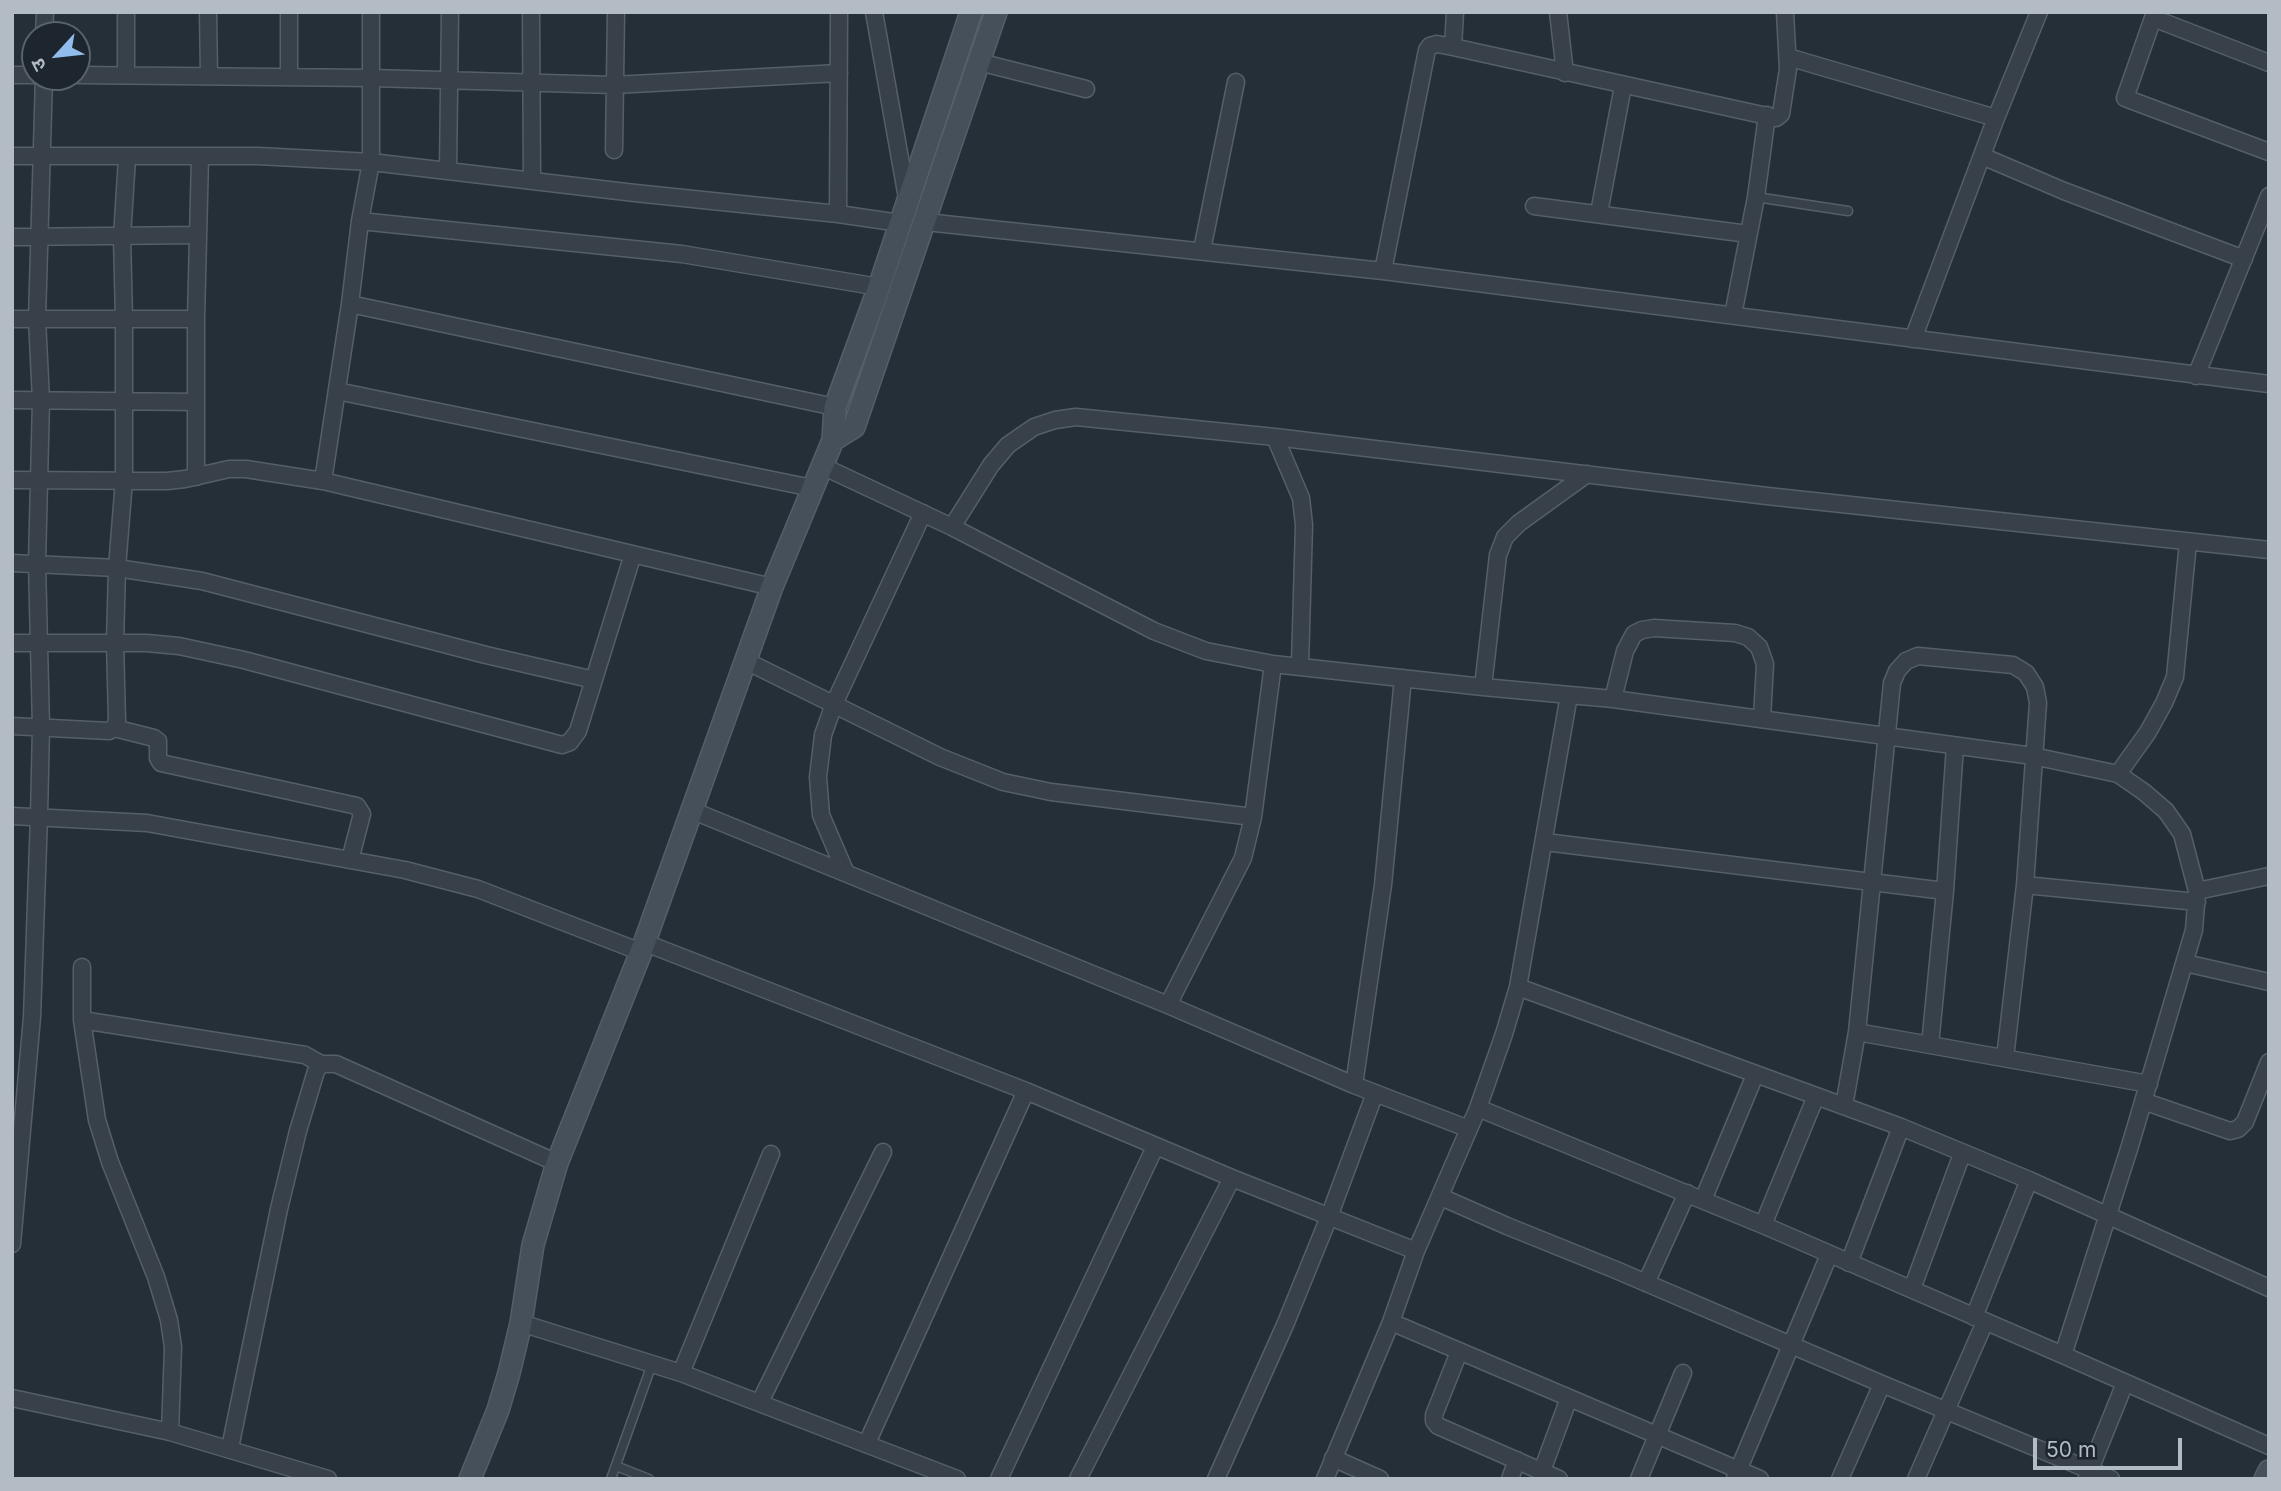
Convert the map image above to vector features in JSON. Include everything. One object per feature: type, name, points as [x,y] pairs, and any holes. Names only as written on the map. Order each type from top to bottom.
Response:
[{"type":"street","points":[[125,75],[126,12]]},
{"type":"street","points":[[208,12],[209,76]]},
{"type":"street","points":[[289,12],[289,77]]},
{"type":"street","points":[[323,481],[371,162],[371,12]]},
{"type":"street","points":[[448,171],[450,12]]},
{"type":"street","points":[[531,12],[532,181]]},
{"type":"street","points":[[614,150],[616,12]]},
{"type":"street","points":[[838,214],[839,12]]},
{"type":"street","points":[[874,12],[907,198]]},
{"type":"street","points":[[470,1479],[498,1410],[521,1323],[533,1245],[556,1163],[642,947],[744,660],[833,440],[835,407],[971,12]]},
{"type":"street","points":[[833,440],[854,427],[996,12]]},
{"type":"street","points":[[1453,47],[1455,12]]},
{"type":"street","points":[[1558,12],[1565,73]]},
{"type":"street","points":[[1383,271],[1426,50],[1430,46],[1437,44],[1453,47],[1776,118],[1781,114],[1788,57],[1785,12]]},
{"type":"street","points":[[1913,339],[2039,12]]},
{"type":"street","points":[[2269,63],[2155,15],[2125,99],[2269,152]]},
{"type":"street","points":[[1788,57],[1996,118]]},
{"type":"street","points":[[979,62],[1086,89]]},
{"type":"street","points":[[91,75],[372,78],[614,85],[839,73]]},
{"type":"street","points":[[1202,250],[1236,82]]},
{"type":"street","points":[[1599,213],[1623,86]]},
{"type":"street","points":[[12,1244],[32,1017],[39,816],[41,727],[37,562],[41,400],[37,319],[44,91]]},
{"type":"street","points":[[1733,316],[1756,197],[1767,115]]},
{"type":"street","points":[[12,156],[258,156],[371,162],[900,223]]},
{"type":"street","points":[[1982,156],[2064,191],[2244,259]]},
{"type":"street","points":[[196,477],[200,157]]},
{"type":"street","points":[[12,726],[109,731],[117,721],[115,643],[117,568],[124,480],[125,403],[122,237],[127,158]]},
{"type":"street","points":[[2196,376],[2269,197]]},
{"type":"street","points":[[1534,206],[1748,234]]},
{"type":"street","points":[[360,221],[682,254],[878,287]]},
{"type":"street","points":[[926,222],[1383,271],[2269,384]]},
{"type":"street","points":[[12,237],[198,235]]},
{"type":"street","points":[[350,304],[835,407]]},
{"type":"street","points":[[12,319],[196,318]]},
{"type":"street","points":[[337,391],[812,488]]},
{"type":"street","points":[[12,400],[196,402]]},
{"type":"street","points":[[952,527],[991,465],[1008,445],[1034,427],[1076,417],[1275,437],[1767,496],[2269,550]]},
{"type":"street","points":[[1275,437],[1301,498],[1304,524],[1300,665]]},
{"type":"street","points":[[822,466],[952,527],[1181,643],[1206,652],[1273,664],[1613,699],[2033,756],[2118,774],[2144,792],[2166,811],[2182,834],[2197,896],[2194,930],[2063,1355]]},
{"type":"street","points":[[12,481],[167,481],[229,469],[246,469],[323,481],[772,587]]},
{"type":"street","points":[[1483,687],[1498,555],[1506,537],[1519,523],[1587,474]]},
{"type":"street","points":[[845,871],[821,815],[818,777],[823,735],[834,704],[923,513]]},
{"type":"street","points":[[2118,774],[2148,732],[2175,677],[2188,542]]},
{"type":"street","points":[[12,643],[146,643],[178,646],[244,660],[562,745],[570,742],[578,731],[633,554]]},
{"type":"street","points":[[12,563],[37,562],[172,575],[594,680]]},
{"type":"street","points":[[1613,699],[1625,651],[1634,634],[1654,628],[1735,633],[1748,637],[1759,647],[1765,664],[1762,718]]},
{"type":"street","points":[[1844,1106],[1857,1032],[1892,684],[1897,671],[1906,661],[1918,656],[2013,665],[2026,673],[2035,687],[2038,703],[2025,885],[2005,1058]]},
{"type":"street","points":[[744,660],[940,757],[1003,782],[1051,792],[1253,817]]},
{"type":"street","points":[[1168,1005],[1243,858],[1253,817],[1273,664]]},
{"type":"street","points":[[1354,1084],[1383,885],[1403,678]]},
{"type":"street","points":[[1325,1479],[1391,1322],[1416,1251],[1479,1108],[1518,987],[1569,695]]},
{"type":"street","points":[[114,728],[154,738],[158,741],[158,758],[161,763],[357,806],[362,814],[350,860]]},
{"type":"street","points":[[1930,1045],[1945,891],[1955,746]]},
{"type":"street","points":[[691,810],[845,871],[1375,1093],[1469,1129]]},
{"type":"street","points":[[12,816],[147,823],[405,870],[478,889],[642,947],[1026,1091],[1155,1147],[1416,1251]]},
{"type":"street","points":[[1545,842],[1945,891]]},
{"type":"street","points":[[2025,885],[2197,896],[2269,876]]},
{"type":"street","points":[[2185,963],[2269,982]]},
{"type":"street","points":[[82,967],[82,1020],[97,1120],[110,1162],[156,1277],[169,1320],[173,1347],[170,1432]]},
{"type":"street","points":[[1518,987],[1900,1127],[2029,1180],[2269,1287]]},
{"type":"street","points":[[82,1020],[305,1055],[321,1064],[336,1064],[556,1163]]},
{"type":"street","points":[[1857,1032],[2148,1084]]},
{"type":"street","points":[[2143,1101],[2230,1131],[2238,1129],[2245,1122],[2269,1062]]},
{"type":"street","points":[[230,1448],[279,1209],[301,1119],[316,1071],[321,1064]]},
{"type":"street","points":[[1646,1283],[1695,1196],[1755,1075]]},
{"type":"street","points":[[867,1443],[1026,1091]]},
{"type":"street","points":[[1216,1479],[1280,1336],[1329,1217],[1375,1093]]},
{"type":"street","points":[[1763,1225],[1816,1096]]},
{"type":"street","points":[[1479,1108],[1763,1225],[2269,1446]]},
{"type":"street","points":[[1849,1263],[1900,1127]]},
{"type":"street","points":[[999,1479],[1155,1147]]},
{"type":"street","points":[[760,1402],[883,1152]]},
{"type":"street","points":[[681,1373],[771,1154]]},
{"type":"street","points":[[1912,1289],[1962,1154]]},
{"type":"street","points":[[1078,1479],[1232,1178]]},
{"type":"street","points":[[1916,1479],[1946,1410],[2029,1180]]},
{"type":"street","points":[[1441,1196],[1519,1232],[1946,1410],[2087,1474],[2111,1479]]},
{"type":"street","points":[[1737,1474],[1829,1255]]},
{"type":"street","points":[[1391,1322],[1658,1436],[1737,1474],[1760,1479]]},
{"type":"street","points":[[521,1323],[681,1373],[957,1479]]},
{"type":"street","points":[[1459,1352],[1434,1421],[1438,1426],[1559,1479]]},
{"type":"street","points":[[1639,1479],[1683,1373]]},
{"type":"street","points":[[2087,1474],[2125,1383]]},
{"type":"street","points":[[1840,1479],[1882,1384]]},
{"type":"street","points":[[12,1398],[170,1432],[328,1479]]},
{"type":"street","points":[[1542,1471],[1569,1398]]},
{"type":"street","points":[[1333,1458],[1380,1479]]},
{"type":"street","points":[[1510,1479],[1517,1460]]},
{"type":"street","points":[[2265,1479],[2269,1471]]},
{"type":"lane","points":[[1756,197],[1848,211]]},
{"type":"lane","points":[[611,1479],[652,1363]]},
{"type":"lane","points":[[616,1465],[649,1479]]}]
